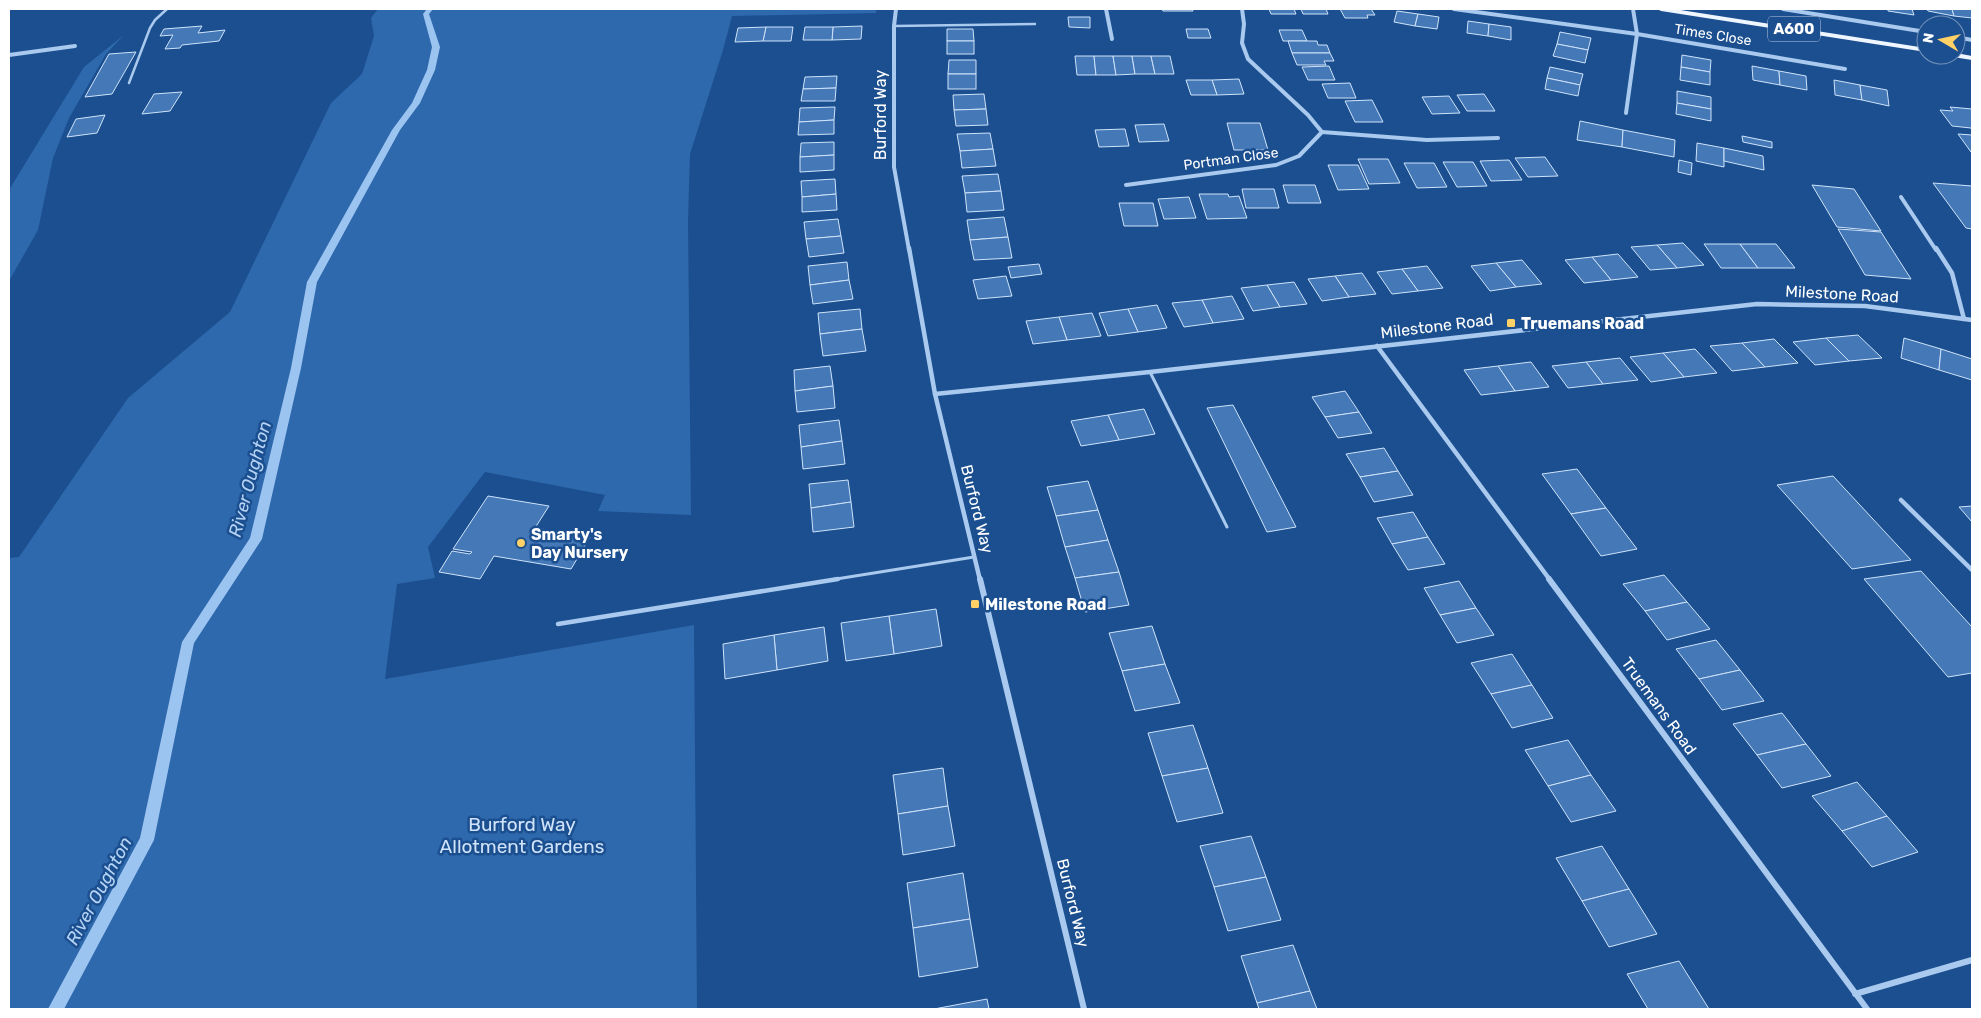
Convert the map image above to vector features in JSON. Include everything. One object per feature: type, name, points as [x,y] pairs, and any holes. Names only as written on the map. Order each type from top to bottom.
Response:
[{"type":"main road","name":"A600","points":[[1661,9],[1916,48]]},
{"type":"street","name":"Burford Way","points":[[896,9],[894,26],[894,167],[935,394],[1084,1009]]},
{"type":"street","points":[[1106,9],[1112,39]]},
{"type":"street","points":[[1242,9],[1244,24],[1242,43],[1248,59],[1308,115],[1322,132],[1428,140],[1498,138]]},
{"type":"street","name":"Times Close","points":[[1454,9],[1637,34],[1845,68]]},
{"type":"street","points":[[1626,113],[1637,34],[1633,9]]},
{"type":"street","points":[[1783,9],[1916,30]]},
{"type":"street","points":[[9,55],[75,46]]},
{"type":"street","name":"Portman Close","points":[[1126,185],[1276,165],[1299,156],[1322,132]]},
{"type":"street","points":[[1901,197],[1952,273],[1964,319]]},
{"type":"street","name":"Milestone Road","points":[[935,394],[1150,372],[1757,304],[1813,302],[1862,305],[1972,320]]},
{"type":"street","name":"Truemans Road","points":[[1376,346],[1867,1009]]},
{"type":"street","points":[[1901,500],[1972,570]]},
{"type":"street","points":[[1855,994],[1972,960]]},
{"type":"lane","points":[[130,83],[150,28],[167,9]]},
{"type":"lane","points":[[894,26],[1035,24]]},
{"type":"lane","points":[[1150,372],[1227,527]]},
{"type":"lane","points":[[558,624],[974,558]]},
{"type":"green space","name":"Burford Way Allotment Gardens","points":[[378,9],[876,9],[876,13],[732,16],[690,154],[688,220],[691,515],[598,511],[605,495],[485,472],[428,547],[435,578],[397,584],[385,679],[694,625],[697,1009],[9,1009],[9,558],[19,557],[128,398],[230,312],[331,103],[362,74],[374,36],[371,18]]},
{"type":"green space","points":[[124,35],[106,54],[69,118],[53,158],[38,230],[9,281],[9,190],[84,67]]},
{"type":"building","points":[[1162,9],[1192,9],[1193,11],[1163,11]]},
{"type":"building","points":[[1269,9],[1294,9],[1296,14],[1271,14]]},
{"type":"building","points":[[1301,9],[1326,9],[1328,14],[1303,14]]},
{"type":"building","points":[[1340,9],[1371,9],[1375,15],[1367,15],[1368,18],[1345,18]]},
{"type":"building","points":[[1888,9],[1912,9],[1914,15],[1888,11]]},
{"type":"building","points":[[1927,9],[1952,9],[1954,15],[1949,15],[1928,11]]},
{"type":"building","points":[[1952,9],[1972,9],[1972,18],[1966,17],[1966,15],[1954,15]]},
{"type":"building","points":[[1397,11],[1418,14],[1415,26],[1394,22]]},
{"type":"building","points":[[1418,14],[1439,17],[1437,29],[1415,26]]},
{"type":"building","points":[[1068,17],[1090,17],[1090,28],[1069,27]]},
{"type":"building","points":[[1468,21],[1489,24],[1488,36],[1467,33]]},
{"type":"building","points":[[1489,24],[1511,27],[1511,40],[1488,36]]},
{"type":"building","points":[[202,26],[198,33],[225,30],[219,41],[165,49],[173,35],[160,36],[164,29]]},
{"type":"building","points":[[862,26],[861,39],[832,40],[833,27]]},
{"type":"building","points":[[766,27],[793,27],[791,41],[763,41]]},
{"type":"building","points":[[766,27],[763,41],[735,42],[738,28]]},
{"type":"building","points":[[805,27],[833,27],[832,40],[803,40]]},
{"type":"building","points":[[947,29],[973,29],[974,41],[947,41]]},
{"type":"building","points":[[1186,29],[1208,29],[1211,38],[1188,38]]},
{"type":"building","points":[[1279,30],[1302,30],[1307,41],[1283,41]]},
{"type":"building","points":[[1560,32],[1591,38],[1588,50],[1557,44]]},
{"type":"building","points":[[947,41],[974,41],[974,54],[947,54]]},
{"type":"building","points":[[1288,41],[1317,41],[1318,45],[1327,45],[1330,53],[1292,53]]},
{"type":"building","points":[[1557,44],[1588,50],[1585,63],[1553,56]]},
{"type":"building","points":[[136,52],[112,94],[85,97],[109,54]]},
{"type":"building","points":[[1292,53],[1330,53],[1334,61],[1324,61],[1326,65],[1297,65]]},
{"type":"building","points":[[1682,55],[1711,60],[1710,72],[1681,67]]},
{"type":"building","points":[[1075,56],[1094,56],[1096,75],[1077,75]]},
{"type":"building","points":[[1094,56],[1113,56],[1116,75],[1096,75]]},
{"type":"building","points":[[1113,56],[1132,56],[1135,74],[1116,75]]},
{"type":"building","points":[[1132,56],[1151,56],[1155,74],[1135,74]]},
{"type":"building","points":[[1151,56],[1170,56],[1174,74],[1155,74]]},
{"type":"building","points":[[949,60],[976,60],[976,74],[948,74]]},
{"type":"building","points":[[1329,66],[1335,80],[1308,80],[1302,67]]},
{"type":"building","points":[[1752,66],[1779,71],[1780,85],[1753,80]]},
{"type":"building","points":[[1550,67],[1583,74],[1580,85],[1547,78]]},
{"type":"building","points":[[1681,67],[1710,72],[1710,85],[1680,80]]},
{"type":"building","points":[[1779,71],[1806,76],[1807,90],[1780,85]]},
{"type":"building","points":[[948,74],[976,74],[976,89],[948,89]]},
{"type":"building","points":[[837,76],[836,88],[803,89],[805,77]]},
{"type":"building","points":[[1547,78],[1580,85],[1578,96],[1545,89]]},
{"type":"building","points":[[1239,79],[1244,94],[1217,95],[1212,80]]},
{"type":"building","points":[[1186,80],[1212,80],[1217,95],[1191,95]]},
{"type":"building","points":[[1834,80],[1860,85],[1862,100],[1835,95]]},
{"type":"building","points":[[1350,83],[1356,98],[1328,98],[1322,84]]},
{"type":"building","points":[[1860,85],[1887,90],[1889,106],[1862,100]]},
{"type":"building","points":[[836,88],[835,101],[801,101],[803,89]]},
{"type":"building","points":[[1677,91],[1711,97],[1711,109],[1677,103]]},
{"type":"building","points":[[182,92],[170,111],[142,114],[154,94]]},
{"type":"building","points":[[984,94],[986,109],[954,110],[953,95]]},
{"type":"building","points":[[1484,94],[1495,111],[1467,111],[1457,95]]},
{"type":"building","points":[[1449,96],[1460,113],[1432,114],[1422,97]]},
{"type":"building","points":[[1372,100],[1383,122],[1355,122],[1345,101]]},
{"type":"building","points":[[1677,103],[1711,109],[1711,121],[1676,114]]},
{"type":"building","points":[[835,107],[834,120],[799,122],[800,108]]},
{"type":"building","points":[[1950,107],[1972,109],[1972,130],[1971,128],[1952,126],[1940,110],[1953,111]]},
{"type":"building","points":[[986,109],[988,125],[956,126],[954,110]]},
{"type":"building","points":[[105,115],[97,133],[67,137],[76,119]]},
{"type":"building","points":[[834,120],[834,134],[798,135],[799,122]]},
{"type":"building","points":[[1580,121],[1623,130],[1622,147],[1577,140]]},
{"type":"building","points":[[1227,123],[1260,123],[1268,150],[1234,150]]},
{"type":"building","points":[[1164,124],[1169,141],[1139,142],[1135,125]]},
{"type":"building","points":[[1125,129],[1129,146],[1099,147],[1095,130]]},
{"type":"building","points":[[1623,130],[1675,140],[1674,157],[1622,147]]},
{"type":"building","points":[[990,133],[993,149],[960,151],[957,134]]},
{"type":"building","points":[[1958,134],[1972,135],[1972,152],[1971,152]]},
{"type":"building","points":[[1742,136],[1772,142],[1772,148],[1743,142]]},
{"type":"building","points":[[834,142],[834,155],[800,157],[801,143]]},
{"type":"building","points":[[1697,143],[1724,148],[1724,167],[1696,161]]},
{"type":"building","points":[[1724,148],[1763,156],[1764,170],[1724,161]]},
{"type":"building","points":[[993,149],[996,166],[962,168],[960,151]]},
{"type":"building","points":[[834,155],[834,170],[800,172],[800,157]]},
{"type":"building","points":[[1545,157],[1558,176],[1528,177],[1515,158]]},
{"type":"building","points":[[1358,159],[1388,159],[1400,183],[1369,184]]},
{"type":"building","points":[[1509,160],[1522,180],[1491,181],[1480,161]]},
{"type":"building","points":[[1679,160],[1692,163],[1691,175],[1678,172]]},
{"type":"building","points":[[1443,162],[1473,162],[1487,186],[1457,187]]},
{"type":"building","points":[[1404,163],[1434,163],[1447,187],[1417,188]]},
{"type":"building","points":[[1328,165],[1358,165],[1369,189],[1338,190]]},
{"type":"building","points":[[998,174],[1001,191],[965,193],[962,176]]},
{"type":"building","points":[[835,179],[836,194],[802,197],[801,181]]},
{"type":"building","points":[[1933,183],[1972,186],[1972,229],[1966,228]]},
{"type":"building","points":[[1283,185],[1315,185],[1321,203],[1288,203]]},
{"type":"building","points":[[1812,185],[1854,189],[1881,231],[1837,227]]},
{"type":"building","points":[[1242,189],[1274,189],[1279,208],[1246,208]]},
{"type":"building","points":[[1001,191],[1004,210],[967,212],[965,193]]},
{"type":"building","points":[[836,194],[837,210],[802,212],[802,197]]},
{"type":"building","points":[[1199,194],[1239,196],[1247,218],[1207,219]]},
{"type":"building","points":[[1189,197],[1196,218],[1164,219],[1158,199]]},
{"type":"building","points":[[1119,203],[1153,203],[1158,226],[1124,226]]},
{"type":"building","points":[[1004,217],[1008,237],[970,240],[967,220]]},
{"type":"building","points":[[838,219],[841,236],[806,239],[804,222]]},
{"type":"building","points":[[1838,229],[1881,232],[1911,279],[1865,275]]},
{"type":"building","points":[[841,236],[844,253],[809,257],[806,239]]},
{"type":"building","points":[[1008,237],[1012,258],[974,260],[970,240]]},
{"type":"building","points":[[1683,243],[1704,265],[1677,268],[1657,245]]},
{"type":"building","points":[[1704,244],[1740,244],[1758,268],[1721,268]]},
{"type":"building","points":[[1740,244],[1776,244],[1795,268],[1758,268]]},
{"type":"building","points":[[1657,245],[1677,268],[1650,270],[1631,247]]},
{"type":"building","points":[[1618,254],[1638,277],[1611,280],[1592,257]]},
{"type":"building","points":[[1592,257],[1611,280],[1584,283],[1565,260]]},
{"type":"building","points":[[1522,260],[1542,284],[1516,287],[1496,263]]},
{"type":"building","points":[[847,262],[849,280],[810,285],[808,266]]},
{"type":"building","points":[[1496,263],[1516,287],[1490,291],[1471,266]]},
{"type":"building","points":[[1039,264],[1042,274],[1011,278],[1008,267]]},
{"type":"building","points":[[1427,266],[1443,288],[1418,291],[1402,269]]},
{"type":"building","points":[[1402,269],[1418,291],[1392,294],[1377,272]]},
{"type":"building","points":[[1362,273],[1376,294],[1349,297],[1335,276]]},
{"type":"building","points":[[1006,276],[1012,296],[978,299],[973,280]]},
{"type":"building","points":[[1335,276],[1349,297],[1322,301],[1308,279]]},
{"type":"building","points":[[849,280],[853,299],[813,304],[810,285]]},
{"type":"building","points":[[1294,282],[1307,304],[1280,307],[1267,285]]},
{"type":"building","points":[[1267,285],[1280,307],[1253,311],[1241,288]]},
{"type":"building","points":[[1232,296],[1244,319],[1213,323],[1202,300]]},
{"type":"building","points":[[1202,300],[1213,323],[1184,327],[1172,303]]},
{"type":"building","points":[[1157,305],[1167,328],[1138,332],[1128,309]]},
{"type":"building","points":[[860,309],[862,329],[820,334],[818,313]]},
{"type":"building","points":[[1128,309],[1138,332],[1108,336],[1099,313]]},
{"type":"building","points":[[1092,313],[1101,336],[1067,340],[1059,317]]},
{"type":"building","points":[[1059,317],[1067,340],[1033,344],[1026,321]]},
{"type":"building","points":[[862,329],[866,351],[823,356],[820,334]]},
{"type":"building","points":[[1858,335],[1882,358],[1849,361],[1826,338]]},
{"type":"building","points":[[1826,338],[1849,361],[1815,365],[1793,342]]},
{"type":"building","points":[[1904,338],[1941,349],[1939,370],[1901,358]]},
{"type":"building","points":[[1774,339],[1798,363],[1765,367],[1742,343]]},
{"type":"building","points":[[1742,343],[1765,367],[1732,371],[1710,346]]},
{"type":"building","points":[[1695,349],[1717,373],[1684,377],[1663,353]]},
{"type":"building","points":[[1941,349],[1972,359],[1972,380],[1939,370]]},
{"type":"building","points":[[1663,353],[1684,377],[1651,382],[1630,357]]},
{"type":"building","points":[[1620,358],[1638,380],[1603,384],[1586,362]]},
{"type":"building","points":[[1531,362],[1549,387],[1515,391],[1498,366]]},
{"type":"building","points":[[1586,362],[1603,384],[1568,388],[1552,366]]},
{"type":"building","points":[[830,366],[833,386],[795,391],[794,370]]},
{"type":"building","points":[[1498,366],[1515,391],[1481,395],[1464,370]]},
{"type":"building","points":[[833,386],[835,408],[797,412],[795,391]]},
{"type":"building","points":[[1345,391],[1359,412],[1325,417],[1312,397]]},
{"type":"building","points":[[1233,405],[1296,527],[1267,532],[1207,408]]},
{"type":"building","points":[[1144,409],[1155,434],[1119,440],[1108,415]]},
{"type":"building","points":[[1359,412],[1372,433],[1338,438],[1325,417]]},
{"type":"building","points":[[1108,415],[1119,440],[1081,446],[1071,421]]},
{"type":"building","points":[[839,420],[842,441],[801,447],[799,425]]},
{"type":"building","points":[[842,441],[845,464],[803,469],[801,447]]},
{"type":"building","points":[[1384,448],[1398,471],[1360,477],[1346,454]]},
{"type":"building","points":[[1577,469],[1606,508],[1571,514],[1542,474]]},
{"type":"building","points":[[1398,471],[1413,495],[1374,502],[1360,477]]},
{"type":"building","points":[[1833,476],[1911,560],[1852,569],[1777,485]]},
{"type":"building","points":[[848,480],[851,502],[811,508],[809,484]]},
{"type":"building","points":[[1088,481],[1098,510],[1056,516],[1047,487]]},
{"type":"building","name":"Smarty's Day Nursery","points":[[488,496],[549,506],[535,528],[590,537],[571,569],[494,556],[480,579],[439,572],[452,551],[470,554],[472,552],[453,549]]},
{"type":"building","points":[[851,502],[854,527],[813,532],[811,508]]},
{"type":"building","points":[[1972,506],[1972,522],[1959,507]]},
{"type":"building","points":[[1606,508],[1637,549],[1601,556],[1571,514]]},
{"type":"building","points":[[1098,510],[1108,540],[1065,547],[1056,516]]},
{"type":"building","points":[[1413,512],[1428,537],[1392,544],[1377,518]]},
{"type":"building","points":[[1428,537],[1445,564],[1408,570],[1392,544]]},
{"type":"building","points":[[1108,540],[1119,572],[1075,578],[1065,547]]},
{"type":"building","points":[[1921,571],[1972,627],[1972,673],[1948,677],[1864,579]]},
{"type":"building","points":[[1119,572],[1129,605],[1085,612],[1075,578]]},
{"type":"building","points":[[1664,575],[1687,602],[1645,611],[1623,584]]},
{"type":"building","points":[[1459,581],[1476,608],[1440,615],[1424,588]]},
{"type":"building","points":[[1687,602],[1710,629],[1667,640],[1645,611]]},
{"type":"building","points":[[1476,608],[1494,635],[1457,643],[1440,615]]},
{"type":"building","points":[[936,609],[942,646],[894,654],[889,616]]},
{"type":"building","points":[[889,616],[894,654],[846,661],[841,623]]},
{"type":"building","points":[[1152,626],[1165,664],[1122,671],[1109,633]]},
{"type":"building","points":[[824,627],[828,661],[777,670],[774,635]]},
{"type":"building","points":[[774,635],[777,670],[725,679],[723,644]]},
{"type":"building","points":[[1716,640],[1740,670],[1699,679],[1676,649]]},
{"type":"building","points":[[1512,654],[1532,685],[1491,694],[1471,663]]},
{"type":"building","points":[[1165,664],[1180,703],[1135,711],[1122,671]]},
{"type":"building","points":[[1740,670],[1764,701],[1722,710],[1699,679]]},
{"type":"building","points":[[1532,685],[1553,718],[1512,728],[1491,694]]},
{"type":"building","points":[[1782,713],[1806,744],[1757,755],[1733,724]]},
{"type":"building","points":[[1193,725],[1208,768],[1162,776],[1148,733]]},
{"type":"building","points":[[1568,740],[1591,775],[1548,786],[1525,750]]},
{"type":"building","points":[[1806,744],[1831,776],[1782,788],[1757,755]]},
{"type":"building","points":[[943,768],[948,806],[898,814],[893,775]]},
{"type":"building","points":[[1208,768],[1223,813],[1177,822],[1162,776]]},
{"type":"building","points":[[1591,775],[1616,811],[1571,822],[1548,786]]},
{"type":"building","points":[[1857,782],[1887,816],[1842,831],[1812,796]]},
{"type":"building","points":[[948,806],[955,846],[903,855],[898,814]]},
{"type":"building","points":[[1887,816],[1918,852],[1872,867],[1842,831]]},
{"type":"building","points":[[1251,836],[1266,877],[1214,887],[1200,846]]},
{"type":"building","points":[[1602,846],[1629,889],[1582,901],[1556,858]]},
{"type":"building","points":[[963,873],[970,919],[913,928],[907,883]]},
{"type":"building","points":[[1266,877],[1281,920],[1228,931],[1214,887]]},
{"type":"building","points":[[1629,889],[1657,934],[1609,947],[1582,901]]},
{"type":"building","points":[[970,919],[978,967],[919,977],[913,928]]},
{"type":"building","points":[[1293,945],[1310,991],[1257,1003],[1241,956]]},
{"type":"building","points":[[1679,961],[1709,1009],[1648,1009],[1627,974]]},
{"type":"building","points":[[1310,991],[1317,1009],[1259,1009],[1257,1003]]},
{"type":"building","points":[[987,999],[989,1009],[934,1009]]},
{"type":"waterway","name":"River Oughton","points":[[56,1009],[147,840],[188,642],[256,539],[296,368],[312,282],[396,130],[416,103],[431,70],[436,47],[426,14],[430,9]]},
{"type":"place","name":"Truemans Road","points":[[1511,323]]},
{"type":"place","name":"Smarty's Day Nursery","points":[[521,543]]},
{"type":"place","name":"Milestone Road","points":[[975,604]]}]
